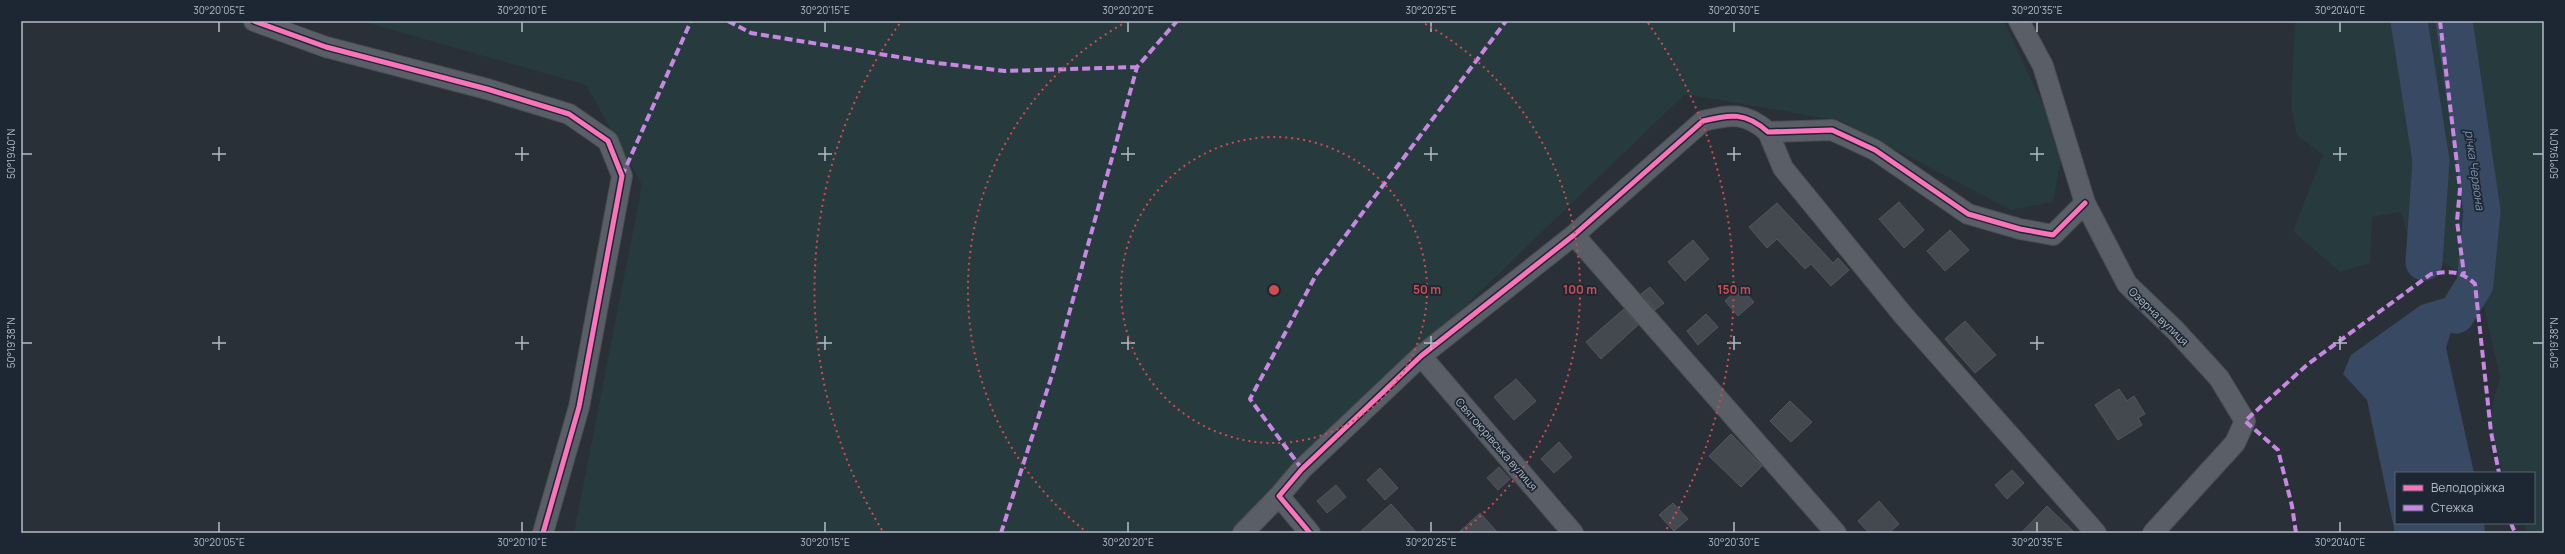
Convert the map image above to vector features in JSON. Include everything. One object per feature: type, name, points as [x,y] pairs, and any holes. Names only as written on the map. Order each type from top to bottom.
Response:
[{"type":"street","points":[[254,21],[326,47],[487,89],[569,114],[608,141],[622,176],[579,407],[543,533]]},
{"type":"street","name":"Озерна вулиця","points":[[2019,21],[2043,66],[2085,203],[2127,284],[2176,331],[2219,378],[2245,421],[2235,443],[2153,533]]},
{"type":"street","points":[[1243,533],[1279,496],[1302,469],[1421,356],[1574,235],[1703,121],[1730,114],[1756,121],[1768,132],[1783,168],[1904,316],[2096,533]]},
{"type":"street","points":[[1768,132],[1832,130],[1875,150],[1968,214],[2020,229],[2053,235],[2085,203]]},
{"type":"street","points":[[1574,235],[1836,533]]},
{"type":"street","name":"Святоюрівська вулиця","points":[[1421,356],[1572,533]]},
{"type":"street","points":[[1279,496],[1310,533]]},
{"type":"green space","points":[[361,21],[2004,21],[2063,148],[2053,202],[2011,210],[1841,121],[1685,94],[1230,533],[574,533],[642,185],[586,85]]},
{"type":"green space","points":[[2295,21],[2544,21],[2544,533],[2529,533],[2524,524],[2535,524],[2535,472],[2503,472],[2488,422],[2500,377],[2478,282],[2410,244],[2401,212],[2372,217],[2370,263],[2340,272],[2293,231],[2323,155],[2297,135],[2291,107]]},
{"type":"water","points":[[2448,297],[2456,315],[2446,348],[2474,472],[2395,472],[2395,524],[2484,524],[2485,533],[2395,533],[2367,400],[2343,374],[2351,355],[2421,305]]},
{"type":"building","points":[[1899,202],[1924,230],[1904,248],[1879,219]]},
{"type":"building","points":[[1777,203],[1833,263],[1838,258],[1849,270],[1831,286],[1811,264],[1805,269],[1777,239],[1767,248],[1749,227]]},
{"type":"building","points":[[1950,230],[1969,250],[1945,271],[1927,251]]},
{"type":"building","points":[[1693,240],[1709,259],[1685,281],[1668,262]]},
{"type":"building","points":[[1650,287],[1664,303],[1655,310],[1641,294]]},
{"type":"building","points":[[1740,287],[1754,302],[1738,316],[1725,301]]},
{"type":"building","points":[[1624,309],[1638,325],[1601,359],[1586,342]]},
{"type":"building","points":[[1706,314],[1718,327],[1698,345],[1687,331]]},
{"type":"building","points":[[1965,321],[1996,355],[1975,373],[1945,339]]},
{"type":"building","points":[[1516,379],[1536,401],[1514,420],[1494,397]]},
{"type":"building","points":[[2119,389],[2127,401],[2134,396],[2145,414],[2138,418],[2142,425],[2118,440],[2095,405]]},
{"type":"building","points":[[1790,401],[1812,422],[1791,442],[1770,421]]},
{"type":"building","points":[[1731,434],[1762,466],[1741,487],[1709,456]]},
{"type":"building","points":[[1559,442],[1572,457],[1554,473],[1541,459]]},
{"type":"building","points":[[1499,467],[1510,479],[1498,490],[1487,478]]},
{"type":"building","points":[[1380,468],[1398,488],[1385,500],[1367,480]]},
{"type":"building","points":[[2012,470],[2024,483],[2007,499],[1995,485]]},
{"type":"building","points":[[1336,485],[1346,497],[1327,513],[1317,501]]},
{"type":"building","points":[[1879,501],[1899,524],[1889,533],[1869,533],[1858,521]]},
{"type":"building","points":[[1673,503],[1688,519],[1674,531],[1659,515]]},
{"type":"building","points":[[1391,504],[1417,533],[1359,533]]},
{"type":"building","points":[[2047,506],[2075,533],[2021,533]]},
{"type":"building","points":[[1480,513],[1498,533],[1458,533]]},
{"type":"waterway","name":"річка Червона","points":[[2409,21],[2431,161],[2424,262]]},
{"type":"waterway","name":"річка Червона","points":[[2454,21],[2482,211],[2475,284],[2456,315]]},
{"type":"marked path","points":[[622,176],[691,21]]},
{"type":"marked path","points":[[728,21],[751,33],[929,62],[1005,71],[1137,67]]},
{"type":"marked path","points":[[1001,533],[1053,372],[1137,67],[1177,21]]},
{"type":"marked path","points":[[1302,469],[1250,399],[1316,275],[1506,21]]},
{"type":"marked path","points":[[2440,21],[2460,189],[2457,221],[2464,274]]},
{"type":"marked path","points":[[2296,533],[2292,506],[2278,450],[2245,421],[2308,364],[2431,274],[2444,272],[2460,274],[2470,279],[2475,284],[2491,432],[2499,472]]},
{"type":"marked path","points":[[2511,524],[2515,533]]},
{"type":"cycle path","points":[[254,21],[326,47],[487,89],[569,114],[608,141],[622,176],[579,407],[543,533]]},
{"type":"cycle path","points":[[1310,533],[1279,496],[1302,469],[1421,356],[1574,235],[1703,121],[1721,117],[1737,116],[1760,125],[1768,132],[1832,130],[1875,150],[1968,214],[2020,229],[2053,235],[2085,203]]}]
